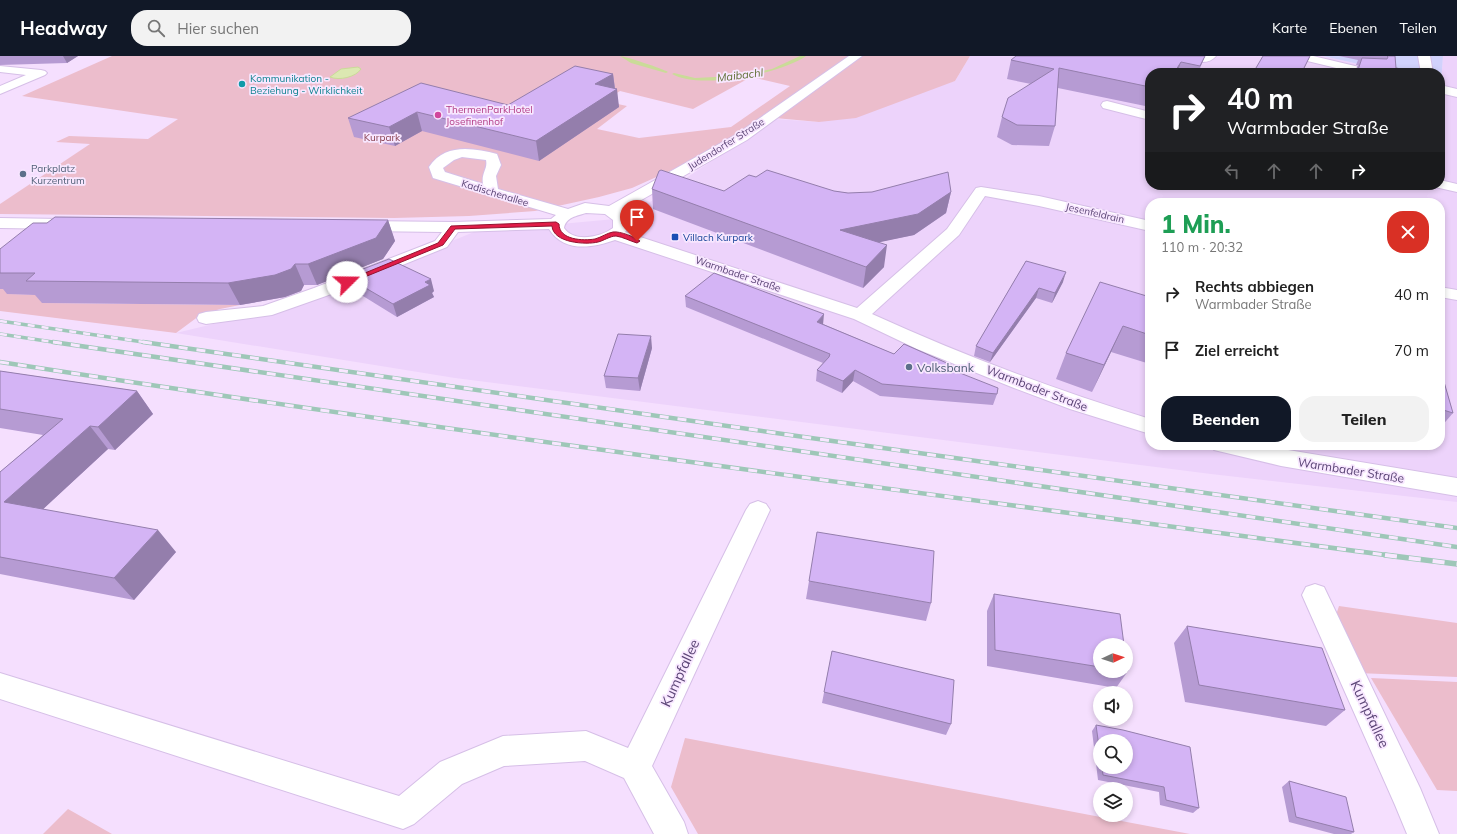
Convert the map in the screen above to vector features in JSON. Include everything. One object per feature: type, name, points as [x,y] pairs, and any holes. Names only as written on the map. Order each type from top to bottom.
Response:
[{"type":"street","name":"Judendorfer Straße","points":[[611,211],[742,137],[856,56]]},
{"type":"street","points":[[1187,56],[1206,59],[1210,56]]},
{"type":"street","points":[[1299,56],[1351,68]]},
{"type":"street","points":[[1424,56],[1426,68]]},
{"type":"street","points":[[1318,68],[1322,61]]},
{"type":"street","points":[[0,69],[41,73],[0,90]]},
{"type":"street","points":[[1445,90],[1457,93]]},
{"type":"street","points":[[1107,105],[1145,115]]},
{"type":"street","name":"Kadischenallee","points":[[491,192],[489,176],[494,165],[492,157],[475,153],[459,152],[446,157],[436,167],[438,176],[491,192],[554,217]]},
{"type":"street","points":[[1445,185],[1457,188]]},
{"type":"street","name":"Jesenfeldrain","points":[[860,315],[953,232],[981,191],[1039,201],[1145,225]]},
{"type":"street","points":[[346,226],[453,227],[554,217],[558,220],[567,213],[585,208],[611,211],[617,214],[621,219],[622,224],[620,229],[614,234],[596,241],[575,241],[559,235],[556,230],[554,217]]},
{"type":"street","points":[[0,223],[80,224]]},
{"type":"street","points":[[206,318],[266,311],[320,292],[441,244],[453,227]]},
{"type":"street","name":"Warmbader Straße","points":[[614,234],[860,315],[924,344],[1021,383],[1077,404],[1145,425]]},
{"type":"street","points":[[1445,293],[1457,295]]},
{"type":"street","name":"Warmbader Straße","points":[[1244,450],[1288,460],[1457,487]]},
{"type":"street","name":"Kumpfallee","points":[[635,767],[758,510]]},
{"type":"street","name":"Kumpfallee","points":[[1315,595],[1409,799],[1423,834]]},
{"type":"street","points":[[0,686],[403,813],[451,773],[503,751],[586,746],[635,767],[672,834]]},
{"type":"shaded area","points":[[970,56],[1323,56],[1376,68],[1145,68],[1145,190],[1445,190],[1445,68],[1442,68],[1443,56],[1457,56],[1457,502],[1211,474],[455,378],[176,333],[300,303],[474,232],[626,218],[775,119],[819,122],[955,81]]},
{"type":"shaded area","points":[[1323,56],[1443,56],[1442,68],[1376,68]]},
{"type":"shaded area","points":[[358,67],[361,69],[359,72],[351,76],[338,79],[330,77],[341,69]]},
{"type":"green space","name":"Kurpark","points":[[112,56],[970,56],[955,81],[856,118],[819,122],[764,117],[692,161],[632,188],[535,211],[469,216],[394,218],[0,214],[0,204],[90,144],[56,142],[69,136],[148,139],[178,119],[22,96]],"holes":[[[751,77],[790,86],[731,127],[639,138],[597,129],[627,106],[604,101],[620,91],[693,109]]]},
{"type":"green space","points":[[0,289],[12,289],[8,294],[51,295],[42,303],[240,305],[220,309],[199,316],[176,333],[0,311]]},
{"type":"green space","points":[[1339,606],[1457,623],[1457,677],[1357,673],[1335,618]]},
{"type":"green space","points":[[1371,678],[1457,682],[1457,791],[1437,790]]},
{"type":"green space","points":[[685,738],[1093,816],[1093,822],[1127,822],[1190,834],[698,834],[671,787]]},
{"type":"green space","points":[[68,809],[112,834],[43,834]]},
{"type":"building","points":[[1016,56],[1205,56],[1200,66],[1181,62],[1177,68],[1145,68],[1145,86],[1059,68],[1055,126],[1017,125],[1002,117],[1008,98],[1054,69],[1011,60]]},
{"type":"building","points":[[1263,56],[1310,56],[1304,68],[1256,68]]},
{"type":"building","points":[[1387,56],[1395,56],[1396,68],[1359,68],[1362,58],[1387,59]]},
{"type":"building","points":[[575,66],[613,74],[595,84],[617,89],[536,141],[417,112],[389,127],[348,118],[421,83],[508,105]]},
{"type":"building","points":[[661,170],[724,191],[749,175],[756,177],[767,170],[834,191],[848,193],[872,192],[948,172],[951,192],[918,214],[840,230],[887,245],[866,267],[652,189],[659,171]]},
{"type":"building","points":[[55,217],[388,220],[376,238],[308,264],[295,264],[291,269],[275,275],[228,283],[26,281],[35,273],[0,273],[0,249],[33,223],[47,223]]},
{"type":"building","points":[[389,259],[431,279],[425,282],[430,285],[393,304],[345,276]]},
{"type":"building","points":[[1026,261],[1066,272],[1055,293],[1039,288],[993,353],[976,346]]},
{"type":"building","points":[[714,273],[824,314],[817,322],[894,354],[904,344],[958,368],[955,371],[998,388],[997,394],[882,384],[855,370],[843,381],[817,370],[830,354],[685,296]]},
{"type":"building","points":[[1100,282],[1145,296],[1145,333],[1123,326],[1104,365],[1066,353]]},
{"type":"building","points":[[618,334],[651,336],[638,378],[604,376]]},
{"type":"building","points":[[0,371],[137,391],[98,427],[90,426],[4,502],[158,530],[114,578],[0,557],[0,472],[63,419],[0,409]]},
{"type":"building","points":[[1445,385],[1453,413],[1445,411]]},
{"type":"building","points":[[817,532],[934,551],[931,603],[809,581]]},
{"type":"building","points":[[994,594],[1120,614],[1123,638],[1093,638],[1093,666],[995,650]]},
{"type":"building","points":[[1187,626],[1322,648],[1345,710],[1199,685]]},
{"type":"building","points":[[832,651],[954,680],[951,724],[824,692]]},
{"type":"building","points":[[1096,726],[1101,726],[1190,747],[1199,808],[1166,800],[1164,787],[1103,775],[1133,774],[1133,734],[1097,734]]},
{"type":"building","points":[[1289,781],[1346,797],[1354,832],[1296,817]]},
{"type":"waterway","name":"Maibachl","points":[[622,56],[633,62],[666,72]]},
{"type":"waterway","name":"Maibachl","points":[[674,74],[695,79],[735,77],[773,70],[804,56]]},
{"type":"railway","points":[[0,321],[150,343]]},
{"type":"railway","points":[[0,334],[59,343]]},
{"type":"railway","points":[[53,342],[1457,547]]},
{"type":"railway","points":[[143,342],[811,438],[1457,528]]},
{"type":"railway","points":[[0,362],[522,439],[1393,556]]},
{"type":"railway","points":[[1385,555],[1393,556]]},
{"type":"railway","points":[[1393,556],[1457,564]]},
{"type":"place","name":"Kommunikation - Beziehung - Wirklichkeit","points":[[242,84]]},
{"type":"place","name":"ThermenParkHotel Josefinenhof","points":[[438,115]]},
{"type":"place","name":"Parkplatz Kurzentrum","points":[[23,174]]},
{"type":"place","name":"Villach Kurpark","points":[[675,237]]},
{"type":"place","name":"Volksbank","points":[[909,367]]},
{"type":"route","points":[[347,282],[441,244],[449,235],[453,227],[556,224],[556,230],[559,235],[575,241],[596,241],[614,234],[637,241]]}]
